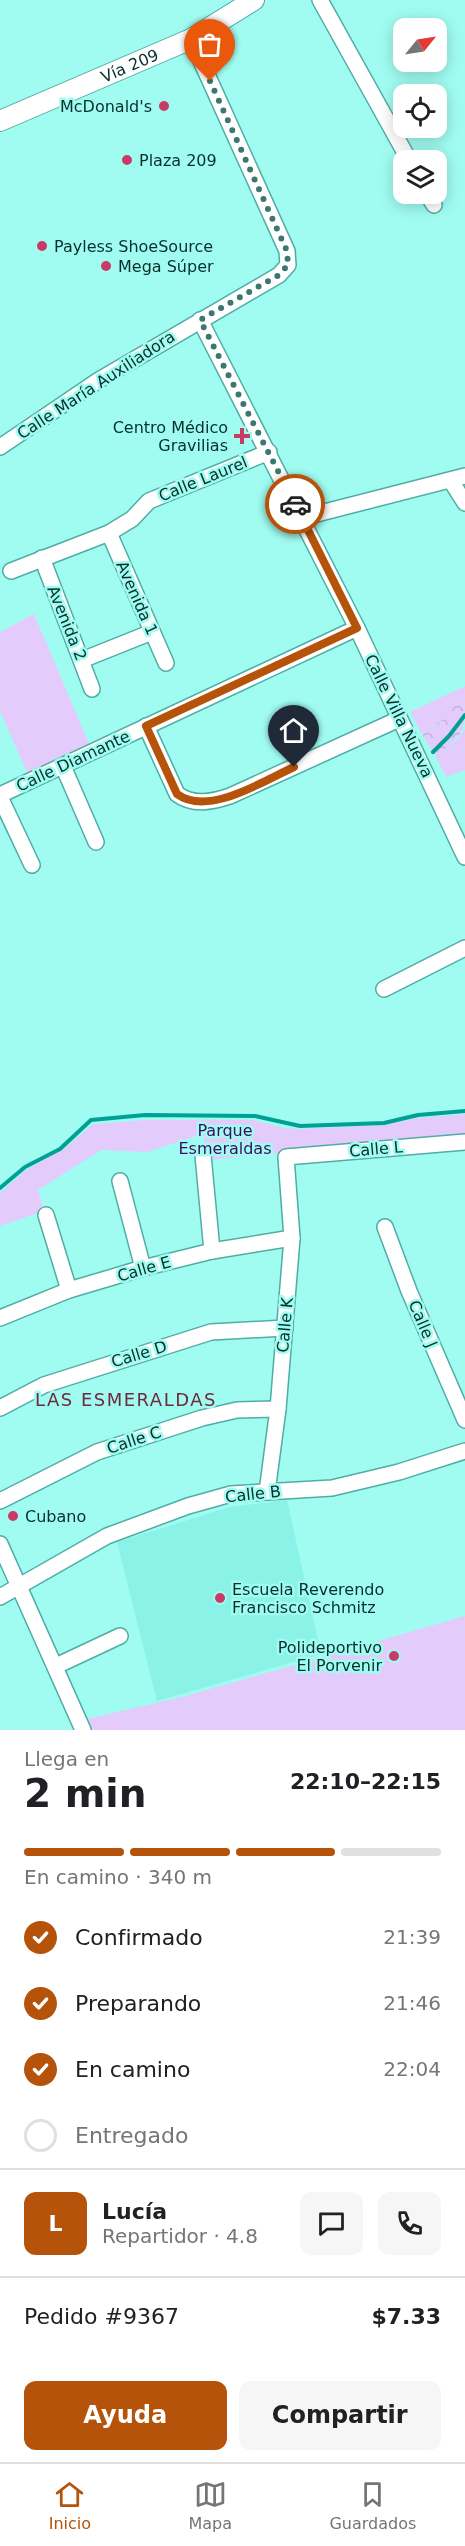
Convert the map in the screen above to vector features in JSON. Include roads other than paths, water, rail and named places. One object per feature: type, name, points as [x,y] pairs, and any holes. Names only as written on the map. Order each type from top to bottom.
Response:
[{"type":"main road","name":"Vía 209","points":[[0,121],[191,39],[254,0]]},
{"type":"street","points":[[320,0],[403,150]]},
{"type":"street","name":"Calle María Auxiliadora","points":[[0,447],[99,380],[279,275],[288,265],[287,251],[191,39]]},
{"type":"street","name":"Calle Villa Nueva","points":[[200,320],[357,628],[465,857]]},
{"type":"street","name":"Calle Laurel","points":[[11,571],[109,532],[132,519],[149,501],[269,452]]},
{"type":"street","points":[[302,518],[458,478],[465,503]]},
{"type":"street","name":"Avenida 1","points":[[109,532],[166,663]]},
{"type":"street","name":"Avenida 2","points":[[42,558],[92,689]]},
{"type":"street","name":"Calle Diamante","points":[[0,796],[357,628]]},
{"type":"street","points":[[82,660],[152,632]]},
{"type":"street","points":[[146,726],[177,794],[193,802],[202,802],[230,796],[399,719]]},
{"type":"street","points":[[63,766],[96,842]]},
{"type":"street","points":[[0,796],[32,865]]},
{"type":"street","points":[[384,989],[465,948]]},
{"type":"street","name":"Calle L","points":[[286,1157],[465,1142]]},
{"type":"street","points":[[203,1155],[212,1251]]},
{"type":"street","name":"Calle K","points":[[267,1492],[278,1409],[292,1238],[286,1157]]},
{"type":"street","points":[[120,1180],[143,1269]]},
{"type":"street","points":[[46,1215],[69,1290]]},
{"type":"street","name":"Calle J","points":[[385,1227],[422,1322],[465,1420]]},
{"type":"street","name":"Calle E","points":[[0,1318],[69,1290],[143,1269],[212,1251],[292,1238]]},
{"type":"street","name":"Calle D","points":[[0,1408],[44,1385],[211,1332],[285,1328]]},
{"type":"street","name":"Calle C","points":[[0,1501],[108,1449],[202,1418],[237,1410],[278,1409]]},
{"type":"street","name":"Calle B","points":[[0,1597],[107,1536],[188,1506],[231,1494],[332,1488],[399,1472],[465,1451]]},
{"type":"street","points":[[0,1544],[56,1666],[82,1730]]},
{"type":"street","points":[[56,1666],[120,1636]]},
{"type":"waterway","points":[[433,752],[465,715]]},
{"type":"waterway","points":[[0,1188],[25,1167],[60,1149],[91,1120],[145,1115],[255,1116],[300,1126],[384,1123],[418,1115],[465,1111]]},
{"type":"place","name":"McDonald's","points":[[164,106]]},
{"type":"place","name":"Plaza 209","points":[[127,160]]},
{"type":"place","name":"Payless ShoeSource","points":[[42,246]]},
{"type":"place","name":"Mega Súper","points":[[106,266]]},
{"type":"place","name":"Centro Médico Gravilias","points":[[242,436]]},
{"type":"place","name":"Cubano","points":[[13,1516]]},
{"type":"place","name":"Escuela Reverendo Francisco Schmitz","points":[[220,1598]]},
{"type":"place","name":"Polideportivo El Porvenir","points":[[394,1656]]},
{"type":"district","name":"LAS ESMERALDAS","points":[[126,1399]]},
{"type":"park label","name":"Parque Esmeraldas","points":[[225,1139]]}]
